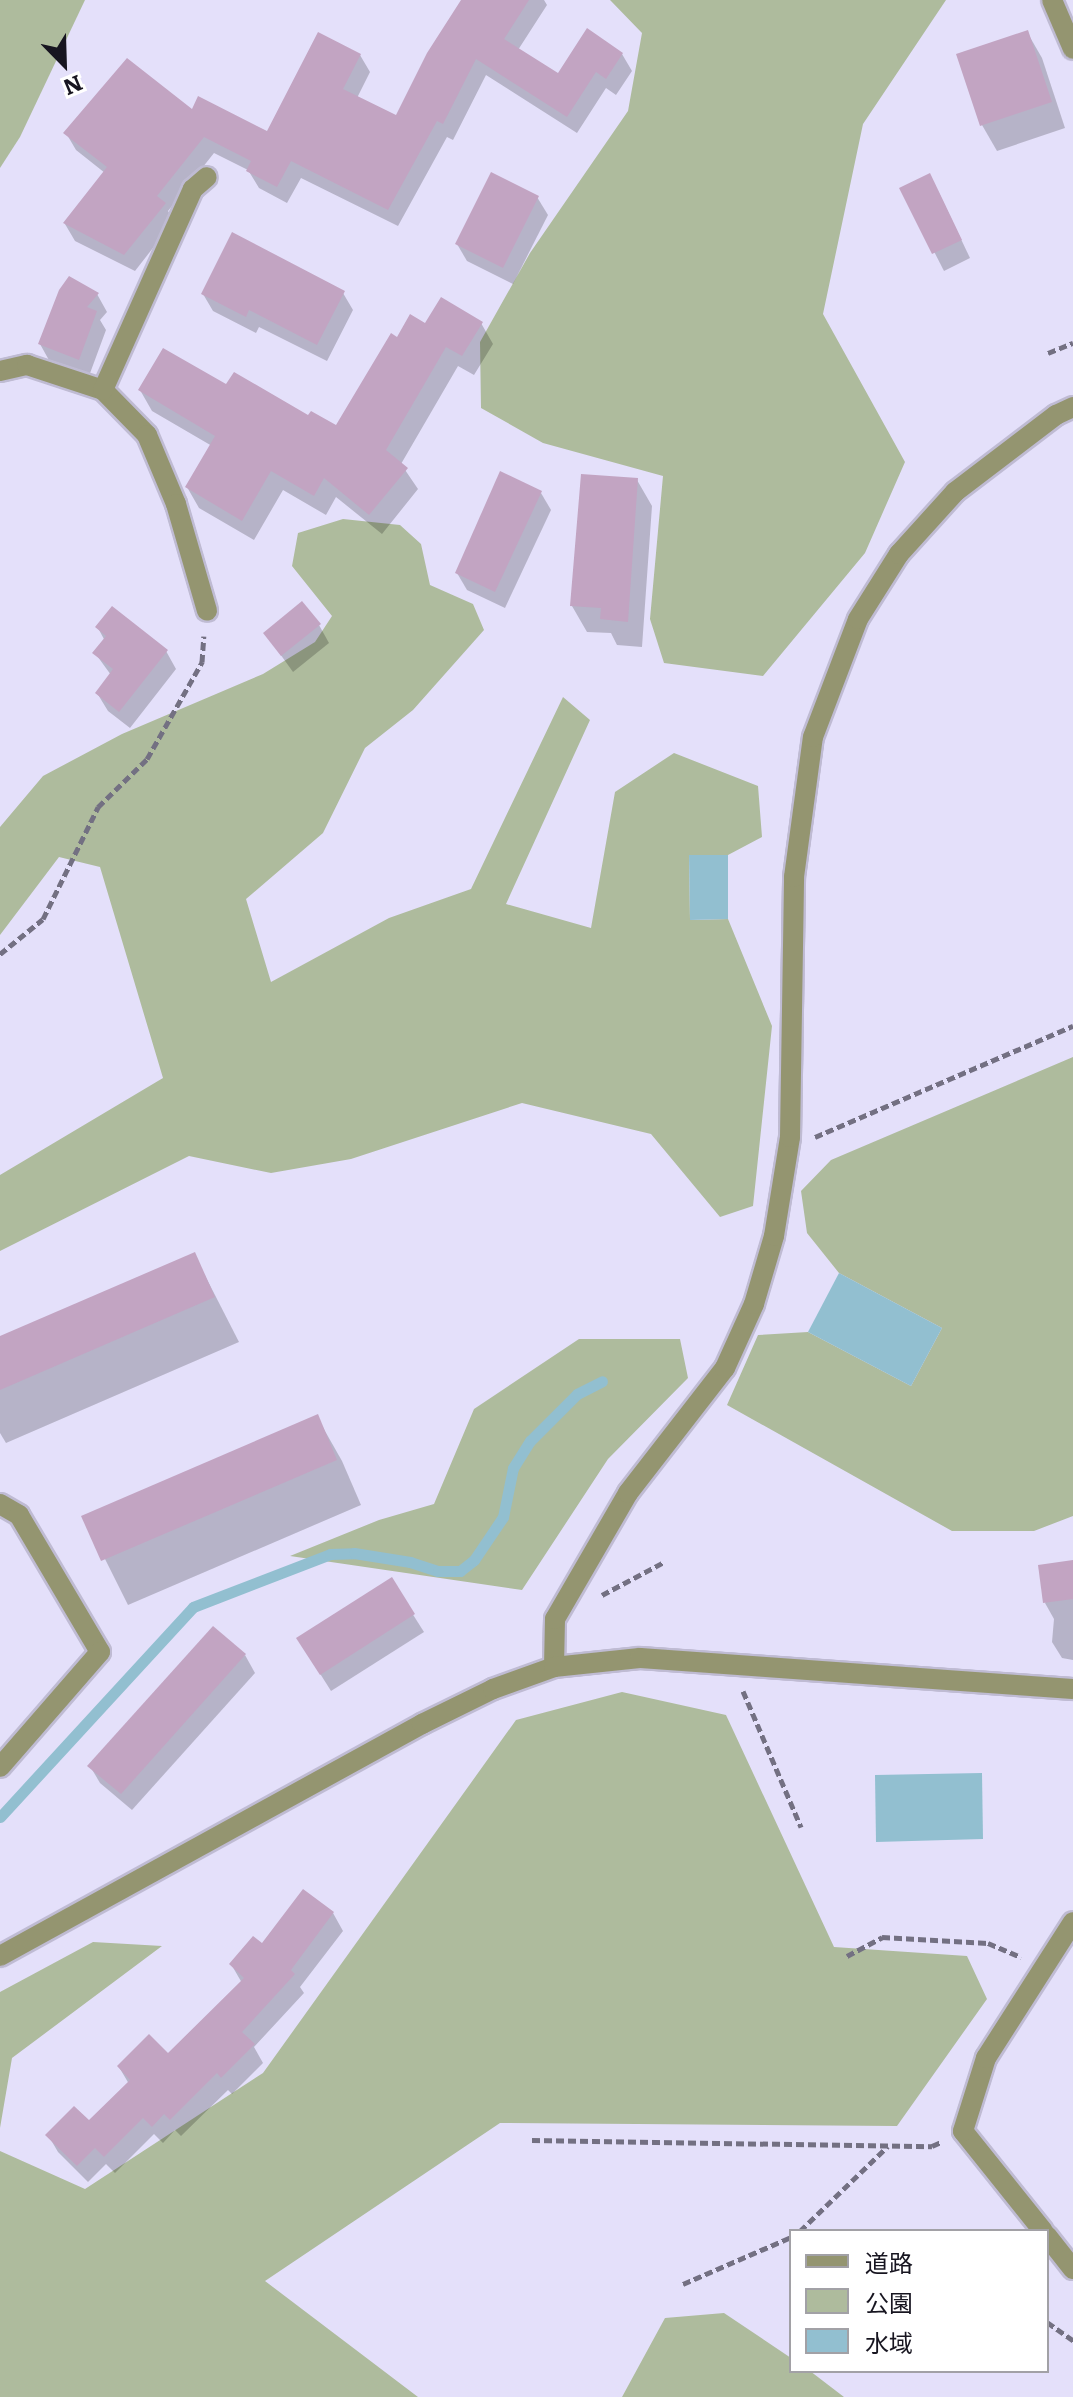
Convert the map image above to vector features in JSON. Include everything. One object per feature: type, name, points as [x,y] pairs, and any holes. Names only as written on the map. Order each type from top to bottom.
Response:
[{"type":"street","points":[[1052,0],[1073,49]]},
{"type":"street","points":[[103,390],[193,189],[207,177]]},
{"type":"street","points":[[0,371],[27,365],[103,390],[147,435],[176,504],[207,611]]},
{"type":"street","points":[[554,1667],[555,1619],[628,1493],[725,1368],[754,1304],[774,1236],[790,1137],[794,877],[813,737],[858,619],[899,554],[955,492],[1056,415],[1073,407]]},
{"type":"street","points":[[0,1504],[19,1515],[100,1652],[0,1767]]},
{"type":"street","points":[[0,1956],[422,1724],[493,1689],[554,1667],[640,1658],[1073,1689]]},
{"type":"street","points":[[1041,2229],[963,2131],[986,2058],[1073,1922]]},
{"type":"street","points":[[1049,2239],[1073,2269]]},
{"type":"path","points":[[1048,353],[1073,343]]},
{"type":"path","points":[[0,954],[43,919],[98,807],[147,759],[202,662],[207,611]]},
{"type":"path","points":[[790,1137],[821,1136],[1073,1026]]},
{"type":"path","points":[[596,1598],[664,1562]]},
{"type":"path","points":[[732,1665],[801,1827]]},
{"type":"path","points":[[847,1956],[882,1937],[988,1943],[1044,1967]]},
{"type":"path","points":[[532,2140],[932,2146],[963,2131]]},
{"type":"path","points":[[802,2229],[888,2145]]},
{"type":"path","points":[[683,2284],[789,2238]]},
{"type":"path","points":[[1049,2323],[1073,2340]]},
{"type":"green space","points":[[0,0],[85,0],[20,137],[0,168]]},
{"type":"green space","points":[[610,0],[946,0],[863,124],[823,314],[905,462],[865,553],[763,676],[664,663],[650,619],[663,476],[543,443],[481,408],[480,342],[530,253],[628,111],[642,33]]},
{"type":"green space","points":[[343,519],[400,525],[421,544],[430,585],[473,604],[484,630],[413,710],[365,748],[323,833],[246,899],[271,982],[389,918],[471,889],[563,697],[590,720],[506,904],[591,928],[615,792],[674,753],[758,786],[762,837],[728,855],[689,855],[690,920],[728,919],[772,1026],[753,1206],[720,1217],[651,1134],[522,1103],[351,1159],[271,1173],[189,1156],[0,1251],[0,1175],[163,1078],[100,867],[59,857],[0,935],[0,827],[43,776],[122,734],[263,674],[315,642],[332,616],[292,566],[298,533]]},
{"type":"green space","points":[[1073,1057],[1073,1516],[1034,1531],[952,1531],[727,1405],[758,1335],[808,1332],[911,1386],[942,1328],[839,1273],[807,1233],[801,1191],[831,1160]]},
{"type":"green space","points":[[579,1339],[680,1339],[688,1378],[608,1459],[522,1590],[290,1556],[379,1520],[434,1504],[474,1409]]},
{"type":"green space","points":[[622,1692],[726,1715],[834,1947],[967,1956],[987,1999],[897,2126],[500,2123],[265,2281],[418,2397],[0,2397],[0,2151],[85,2189],[263,2073],[516,1720]]},
{"type":"green space","points":[[93,1942],[162,1946],[12,2058],[0,2128],[0,1992]]},
{"type":"green space","points":[[724,2313],[789,2357],[789,2373],[813,2373],[844,2397],[622,2397],[665,2318]]},
{"type":"water","points":[[689,855],[728,855],[728,919],[690,920]]},
{"type":"water","points":[[839,1273],[942,1328],[911,1386],[808,1332]]},
{"type":"water","points":[[982,1773],[983,1839],[876,1842],[875,1775]]},
{"type":"building","points":[[461,0],[529,0],[504,39],[558,73],[587,28],[623,53],[606,79],[596,72],[567,117],[476,59],[443,124],[437,121],[388,210],[291,161],[277,187],[246,171],[251,161],[204,137],[157,196],[166,203],[124,255],[63,223],[107,167],[63,133],[127,58],[192,109],[198,96],[267,131],[318,32],[361,54],[343,89],[396,115],[427,53]]},
{"type":"building","points":[[1028,30],[1052,102],[980,126],[956,54]]},
{"type":"building","points":[[491,172],[539,196],[503,268],[455,244]]},
{"type":"building","points":[[930,173],[962,240],[932,254],[899,188]]},
{"type":"building","points":[[232,232],[345,291],[317,345],[249,310],[246,317],[201,294]]},
{"type":"building","points":[[69,276],[99,293],[87,307],[97,311],[79,360],[38,344],[59,290]]},
{"type":"building","points":[[441,297],[483,322],[462,356],[446,347],[386,450],[408,468],[369,515],[324,478],[314,496],[271,471],[242,521],[185,487],[215,436],[138,390],[163,348],[226,384],[234,372],[308,415],[311,411],[336,425],[391,333],[397,337],[410,314],[425,323]]},
{"type":"building","points":[[500,471],[542,491],[495,592],[455,573]]},
{"type":"building","points":[[581,474],[638,478],[628,622],[600,619],[601,608],[570,606]]},
{"type":"building","points":[[302,601],[321,624],[281,656],[263,633]]},
{"type":"building","points":[[112,606],[168,650],[119,712],[95,693],[113,669],[92,653],[106,636],[95,627]]},
{"type":"building","points":[[195,1252],[215,1297],[0,1390],[0,1336]]},
{"type":"building","points":[[318,1414],[337,1460],[101,1561],[81,1516]]},
{"type":"building","points":[[1073,1560],[1073,1599],[1043,1603],[1038,1565]]},
{"type":"building","points":[[392,1577],[415,1614],[320,1675],[296,1638]]},
{"type":"building","points":[[213,1626],[246,1654],[121,1794],[87,1766]]},
{"type":"building","points":[[303,1889],[334,1912],[291,1970],[295,1974],[242,2032],[255,2044],[221,2078],[217,2073],[170,2120],[164,2114],[152,2127],[143,2118],[104,2157],[95,2148],[77,2166],[45,2135],[74,2106],[89,2120],[130,2080],[117,2066],[149,2034],[168,2053],[244,1978],[229,1964],[253,1936],[262,1943]]},
{"type":"waterway","points":[[0,1817],[193,1607],[330,1554],[354,1553],[410,1562],[438,1571],[460,1571],[474,1560],[503,1517],[513,1468],[530,1441],[577,1394],[602,1381]]}]
